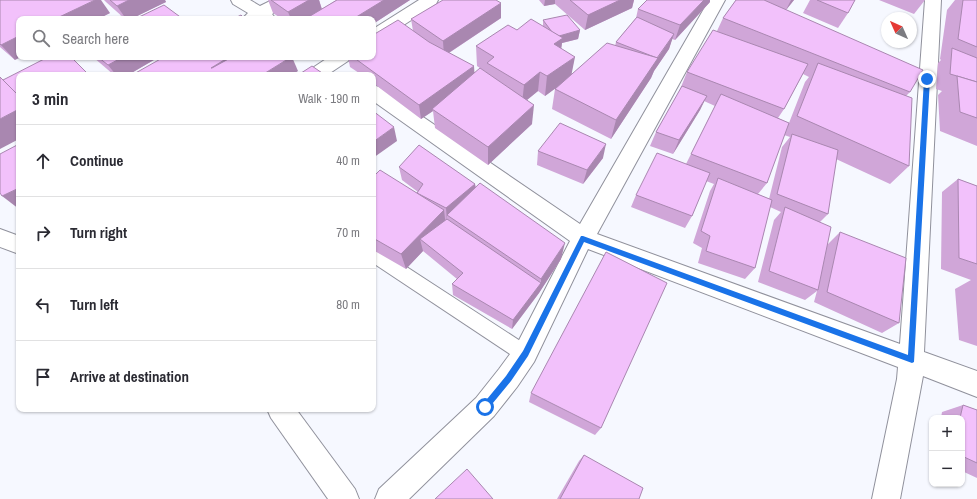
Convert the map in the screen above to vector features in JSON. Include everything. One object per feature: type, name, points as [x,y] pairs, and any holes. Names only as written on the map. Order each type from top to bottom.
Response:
[{"type":"street","points":[[239,0],[258,16]]},
{"type":"street","points":[[260,16],[284,0]]},
{"type":"street","points":[[376,35],[430,0]]},
{"type":"street","points":[[389,499],[485,407],[525,354],[583,238],[717,0]]},
{"type":"street","points":[[886,499],[910,379],[912,360],[920,76],[933,0]]},
{"type":"street","points":[[317,72],[331,60]]},
{"type":"street","points":[[333,60],[345,72]]},
{"type":"street","points":[[376,94],[583,238],[977,384]]},
{"type":"street","points":[[0,238],[16,243]]},
{"type":"street","points":[[282,412],[345,499]]},
{"type":"lane","points":[[376,256],[525,354]]},
{"type":"building","points":[[0,0],[95,0],[61,16],[16,16],[16,38],[1,45]]},
{"type":"building","points":[[110,0],[129,0],[117,6]]},
{"type":"building","points":[[271,0],[309,0],[288,12]]},
{"type":"building","points":[[337,0],[384,0],[358,16],[310,16]]},
{"type":"building","points":[[443,0],[496,0],[501,3],[443,41],[411,19]]},
{"type":"building","points":[[570,0],[620,0],[588,15]]},
{"type":"building","points":[[647,0],[704,0],[680,25],[638,9]]},
{"type":"building","points":[[736,0],[764,0],[923,70],[910,92],[723,18]]},
{"type":"building","points":[[817,0],[855,0],[848,13]]},
{"type":"building","points":[[963,0],[977,0],[977,47],[958,39]]},
{"type":"building","points":[[164,5],[179,16],[141,16]]},
{"type":"building","points":[[567,15],[580,30],[559,36],[552,32],[543,20]]},
{"type":"building","points":[[637,17],[674,34],[657,58],[616,42]]},
{"type":"building","points":[[531,19],[563,38],[554,44],[575,57],[547,76],[540,72],[524,85],[487,63],[494,57],[476,46],[508,25],[517,30]]},
{"type":"building","points":[[398,20],[429,42],[474,66],[419,105],[376,74],[376,72],[374,72],[357,60],[376,60],[376,33]]},
{"type":"building","points":[[713,30],[808,64],[784,109],[687,72]]},
{"type":"building","points":[[607,43],[658,58],[616,120],[555,89]]},
{"type":"building","points":[[952,48],[977,58],[977,82],[950,74]]},
{"type":"building","points":[[42,60],[74,60],[86,72],[19,72]]},
{"type":"building","points":[[102,60],[117,60],[108,65]]},
{"type":"building","points":[[159,60],[224,60],[212,68],[227,60],[286,60],[267,72],[137,72]]},
{"type":"building","points":[[818,63],[912,98],[909,166],[797,116]]},
{"type":"building","points":[[312,66],[321,72],[303,72]]},
{"type":"building","points":[[480,68],[534,105],[488,147],[432,109]]},
{"type":"building","points":[[16,73],[16,93],[3,80]]},
{"type":"building","points":[[957,76],[977,82],[977,118],[960,112]]},
{"type":"building","points":[[0,77],[16,93],[16,111],[0,119]]},
{"type":"building","points":[[682,86],[707,96],[679,140],[656,132]]},
{"type":"building","points":[[721,94],[789,123],[767,183],[691,154]]},
{"type":"building","points":[[376,113],[394,127],[376,140]]},
{"type":"building","points":[[560,123],[606,144],[587,170],[538,151]]},
{"type":"building","points":[[792,134],[838,150],[828,214],[777,194]]},
{"type":"building","points":[[419,145],[475,184],[446,208],[417,193],[423,184],[399,167]]},
{"type":"building","points":[[16,146],[16,189],[2,196],[0,193],[0,154]]},
{"type":"building","points":[[657,153],[710,173],[692,216],[636,195]]},
{"type":"building","points":[[380,170],[444,210],[401,254],[376,240],[376,174]]},
{"type":"building","points":[[718,178],[772,200],[755,268],[706,251],[710,236],[701,231]]},
{"type":"building","points":[[958,179],[977,186],[977,264],[959,258]]},
{"type":"building","points":[[480,183],[565,243],[541,279],[447,215]]},
{"type":"building","points":[[785,207],[831,227],[818,290],[769,271]]},
{"type":"building","points":[[447,219],[541,283],[513,320],[452,284],[463,273],[420,239]]},
{"type":"building","points":[[840,232],[906,258],[899,323],[827,292]]},
{"type":"building","points":[[606,252],[667,283],[601,428],[531,393]]},
{"type":"building","points":[[963,405],[977,410],[977,463],[965,457],[965,415],[961,415]]},
{"type":"building","points":[[584,455],[643,488],[639,499],[560,499]]},
{"type":"building","points":[[467,469],[493,499],[435,499]]},
{"type":"route","points":[[485,407],[525,354],[583,238],[912,360],[927,79]]}]
